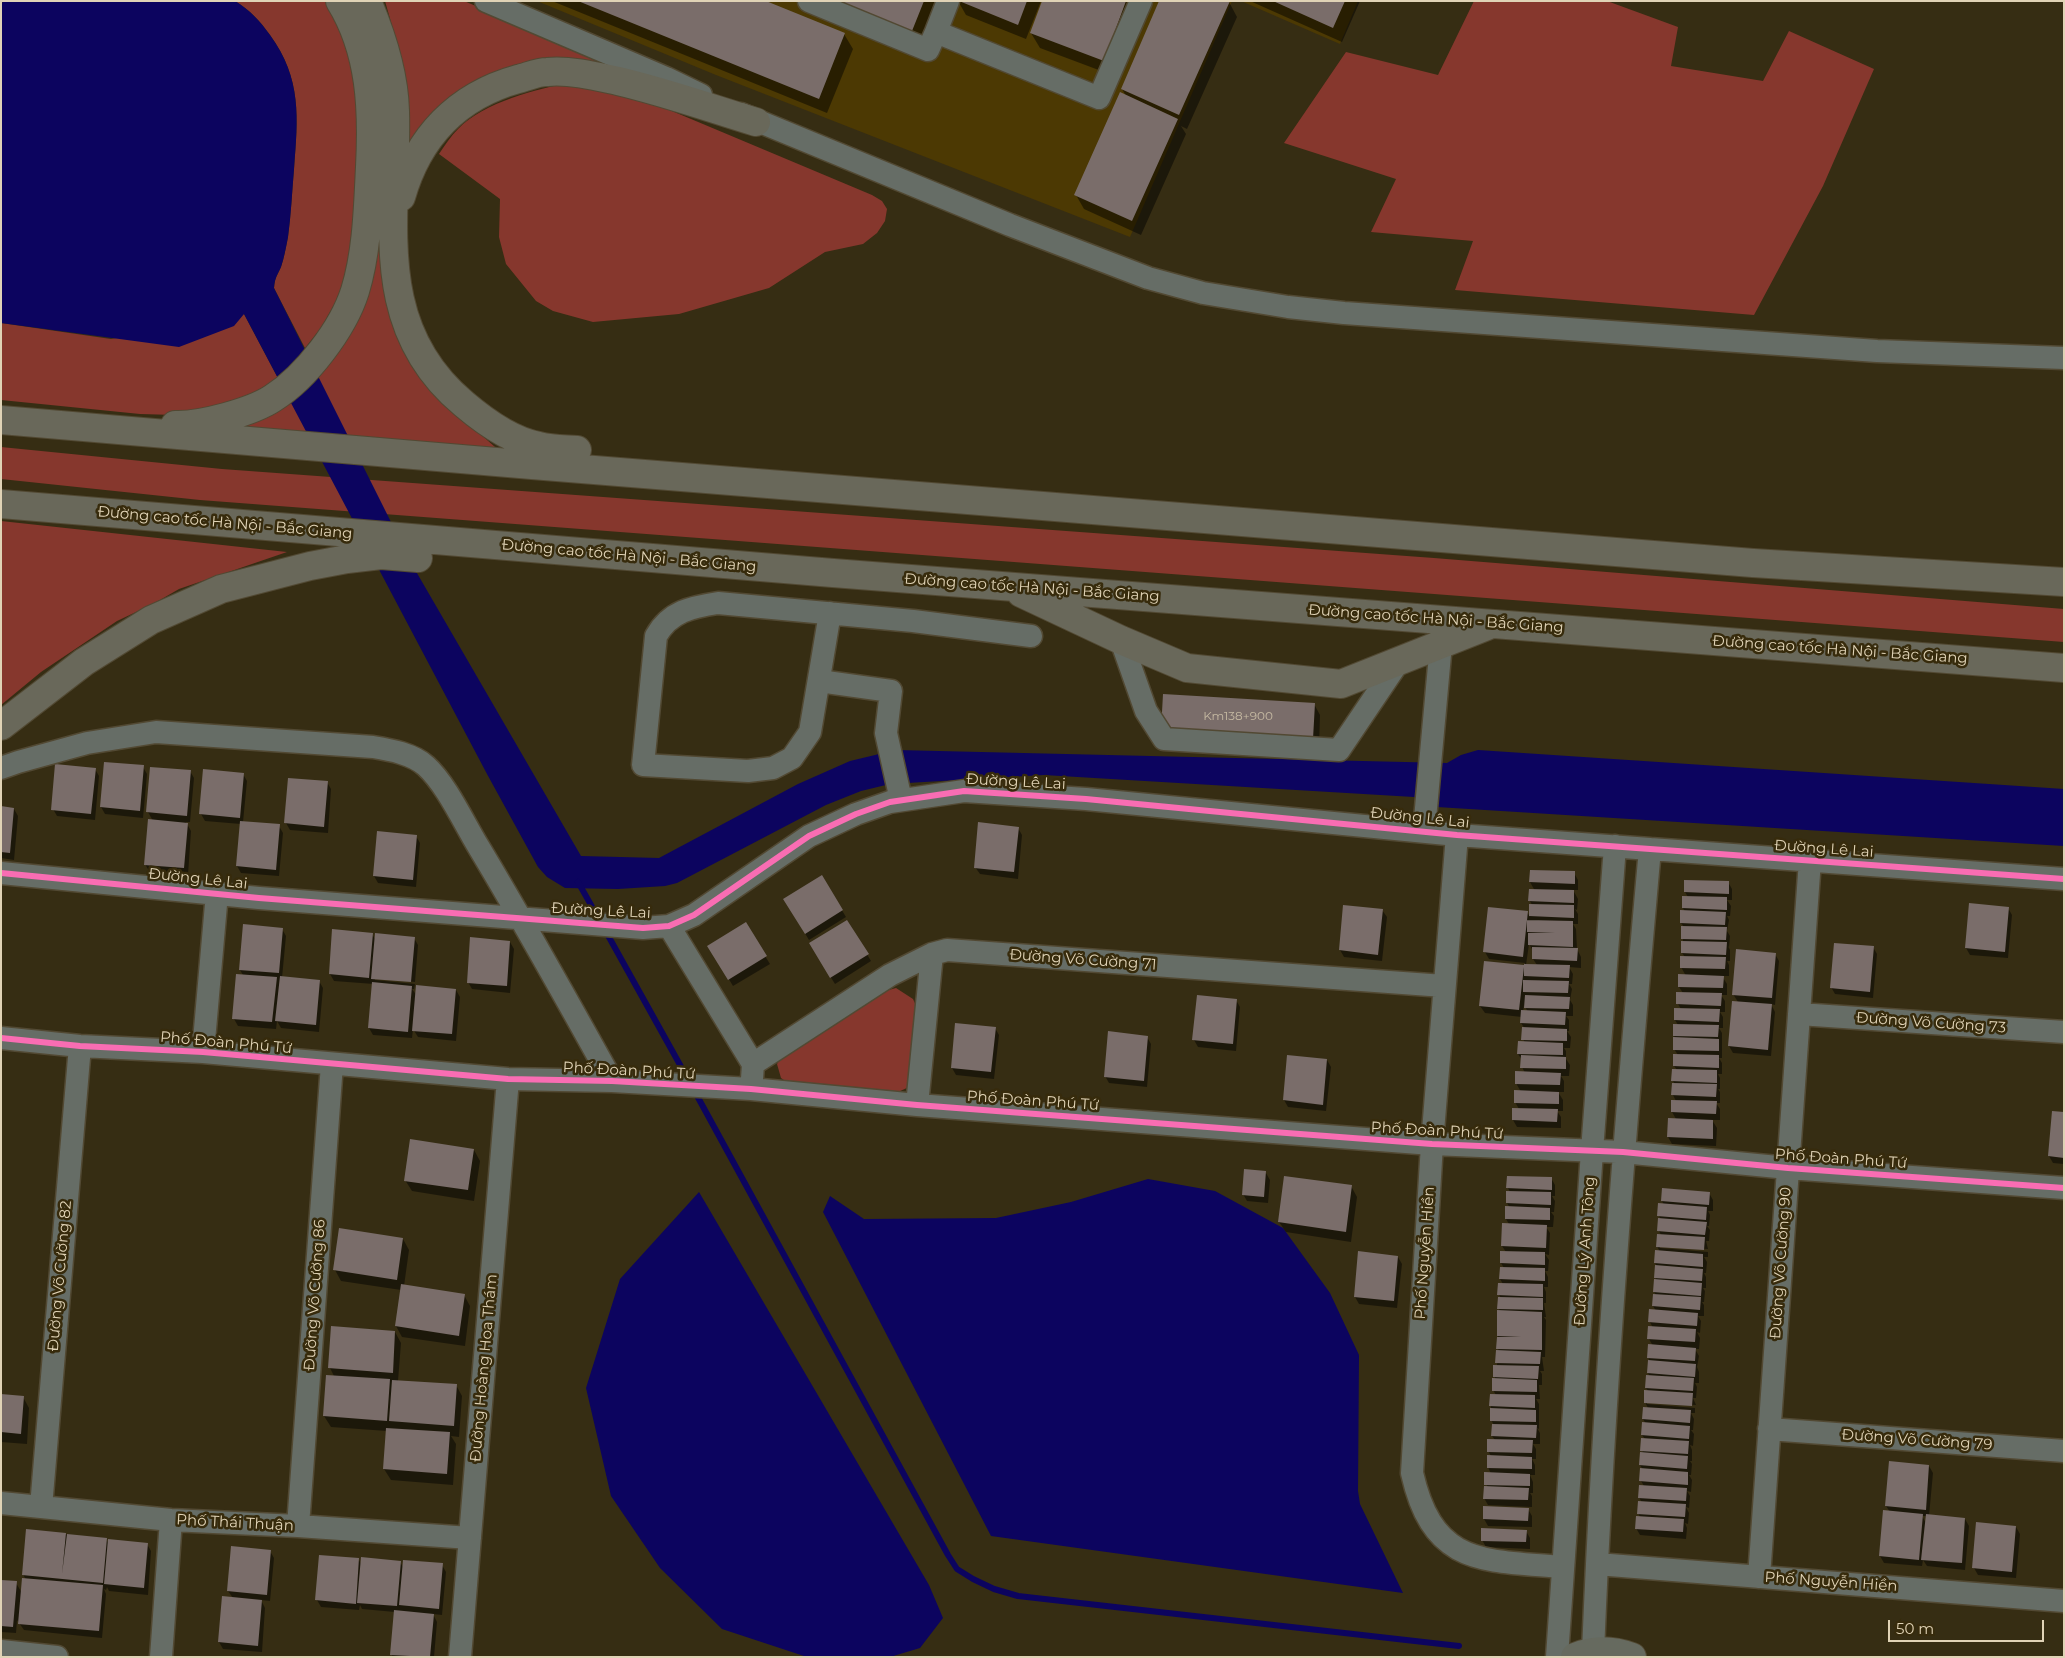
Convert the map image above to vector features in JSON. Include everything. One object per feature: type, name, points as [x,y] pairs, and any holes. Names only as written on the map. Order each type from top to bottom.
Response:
[{"type":"highway","points":[[1,406],[140,422],[177,425],[196,423],[250,409],[272,399],[296,378],[320,352],[347,310],[355,291],[363,249],[369,200],[372,129],[368,79],[363,54],[340,1]]},
{"type":"highway","points":[[367,1],[382,38],[393,86],[395,110],[393,254],[396,286],[402,314],[423,360],[454,396],[473,412],[515,437],[538,446],[998,483],[1093,509]]},
{"type":"highway","points":[[394,217],[414,159],[446,118],[476,96],[503,84],[546,72],[584,74],[641,87],[756,122]]},
{"type":"highway","points":[[1,420],[522,464],[1753,562],[2064,582]]},
{"type":"highway","name":"Đường cao tốc Hà Nội - Bắc Giang","points":[[1,504],[833,573],[2064,668]]},
{"type":"highway","points":[[1,726],[84,662],[151,620],[221,589],[310,566],[347,559],[381,555],[724,582],[833,573]]},
{"type":"highway","points":[[1006,586],[1121,640],[1187,668],[1341,684],[1494,624]]},
{"type":"main road","points":[[1584,1654],[1611,1651],[1632,1657]]},
{"type":"street","points":[[486,1],[666,78],[756,122],[1028,232],[1148,278],[1203,293],[1288,307],[1344,313],[1877,351],[2064,358]]},
{"type":"street","points":[[809,1],[928,50],[948,1]]},
{"type":"street","points":[[936,32],[1099,98],[1141,1]]},
{"type":"street","points":[[830,613],[810,732],[792,758],[773,768],[748,771],[643,765],[656,636],[663,623],[694,607],[718,603],[913,620],[1031,636]]},
{"type":"street","points":[[1121,640],[1146,711],[1164,738],[1339,750],[1399,661]]},
{"type":"street","points":[[1424,830],[1441,644]]},
{"type":"street","points":[[819,681],[891,691],[886,733],[900,798]]},
{"type":"street","points":[[1,768],[87,743],[156,732],[373,747],[396,752],[417,760],[426,766],[435,777],[522,918],[612,1082]]},
{"type":"street","name":"Đường Lê Lai","points":[[1,873],[554,921],[643,928],[669,926],[694,915],[809,836],[856,814],[900,798],[964,791],[1086,799],[1457,834],[2064,880]]},
{"type":"street","name":"Phố Nguyễn Hiền","points":[[1457,834],[1432,1144],[1411,1460],[1414,1481],[1437,1533],[1457,1549],[1486,1560],[1562,1567]]},
{"type":"street","name":"Đường Lý Anh Tông","points":[[1557,1657],[1615,846]]},
{"type":"street","name":"Đường Lý Anh Tông","points":[[1584,1654],[1597,1564],[1607,1379],[1623,1152],[1650,849]]},
{"type":"street","name":"Đường Võ Cường 90","points":[[1759,1577],[1810,860]]},
{"type":"street","points":[[203,1052],[217,893]]},
{"type":"street","points":[[669,926],[753,1064],[741,1089]]},
{"type":"street","name":"Đường Võ Cường 71","points":[[753,1064],[890,975],[932,954],[947,950],[1444,986]]},
{"type":"street","points":[[917,1105],[932,954]]},
{"type":"street","name":"Đường Võ Cường 73","points":[[1799,1014],[2064,1032]]},
{"type":"street","name":"Phố Đoàn Phú Tứ","points":[[1,1038],[80,1046],[203,1052],[508,1079],[741,1089],[917,1105],[1432,1144],[1623,1152],[1788,1168],[2064,1188]]},
{"type":"street","name":"Đường Võ Cường 82","points":[[41,1507],[80,1046]]},
{"type":"street","name":"Đường Võ Cường 86","points":[[298,1526],[332,1064]]},
{"type":"street","name":"Đường Hoàng Hoa Thám","points":[[460,1657],[508,1079]]},
{"type":"street","points":[[1576,1376],[1607,1379]]},
{"type":"street","name":"Đường Võ Cường 79","points":[[1769,1429],[2064,1451]]},
{"type":"street","name":"Phố Thái Thuận","points":[[1,1503],[171,1520],[298,1526],[470,1538]]},
{"type":"street","points":[[161,1657],[171,1520]]},
{"type":"street","name":"Phố Nguyễn Hiền","points":[[1597,1564],[2064,1600]]},
{"type":"street","points":[[1,1651],[57,1657]]},
{"type":"shaded area","points":[[3,1],[235,1],[254,16],[270,35],[288,67],[296,99],[297,116],[288,237],[274,288],[414,568],[581,856],[659,858],[798,784],[850,761],[896,750],[1447,763],[1461,755],[1478,750],[2064,789],[2064,846],[1437,807],[1414,797],[1044,775],[890,784],[861,791],[826,805],[677,883],[665,886],[618,889],[565,888],[547,877],[538,867],[244,314],[234,326],[179,347],[1,323],[1,6]]},
{"type":"shaded area","points":[[235,1],[327,1],[356,61],[363,175],[346,276],[335,303],[321,328],[305,348],[274,288],[284,256],[290,220],[297,116],[293,83],[288,67],[270,35],[254,16]]},
{"type":"shaded area","points":[[385,1],[464,1],[594,56],[595,60],[591,62],[538,63],[412,143],[409,137],[406,91],[400,54]]},
{"type":"shaded area","points":[[537,1],[1232,1],[1130,237],[716,75]]},
{"type":"shaded area","points":[[1241,1],[1358,1],[1340,44]]},
{"type":"shaded area","points":[[1474,1],[1607,1],[1678,27],[1671,66],[1763,81],[1789,31],[1874,69],[1823,186],[1754,315],[1455,290],[1473,241],[1371,232],[1396,179],[1284,143],[1346,52],[1438,75]]},
{"type":"shaded area","points":[[573,82],[641,98],[872,195],[882,201],[887,209],[885,221],[877,233],[863,244],[825,252],[769,288],[679,314],[593,322],[553,311],[536,301],[506,264],[499,237],[500,199],[439,154],[458,129],[482,111],[512,98],[544,88]]},
{"type":"shaded area","points":[[379,238],[383,238],[418,372],[434,393],[504,455],[212,433],[277,405]]},
{"type":"shaded area","points":[[244,314],[278,378],[254,393],[230,403],[175,415],[140,414],[1,400],[1,323],[111,339]]},
{"type":"shaded area","points":[[1,447],[222,469],[1434,558],[2064,609],[2064,642],[200,500],[1,479]]},
{"type":"shaded area","points":[[1,521],[287,552],[179,589],[117,621],[41,672],[1,705]]},
{"type":"shaded area","points":[[896,988],[913,999],[918,1010],[909,1087],[898,1092],[889,1092],[788,1083],[781,1078],[777,1064],[780,1059],[885,991]]},
{"type":"shaded area","points":[[1148,1179],[1215,1191],[1283,1228],[1330,1293],[1359,1355],[1358,1491],[1360,1504],[1403,1593],[991,1536],[823,1212],[830,1196],[864,1219],[996,1218],[1071,1202]]},
{"type":"shaded area","points":[[699,1192],[929,1585],[943,1618],[920,1648],[890,1657],[807,1657],[722,1629],[660,1568],[611,1496],[586,1388],[620,1279]]},
{"type":"building","points":[[578,1],[766,1],[845,33],[819,99]]},
{"type":"building","points":[[840,1],[924,1],[912,31]]},
{"type":"building","points":[[959,1],[1027,1],[1018,25]]},
{"type":"building","points":[[1042,1],[1126,1],[1104,61],[1030,33]]},
{"type":"building","points":[[1159,1],[1230,1],[1179,115],[1121,89]]},
{"type":"building","points":[[1273,1],[1345,1],[1333,28]]},
{"type":"building","points":[[1120,92],[1178,119],[1132,221],[1074,195]]},
{"type":"building","points":[[1163,694],[1315,703],[1313,739],[1161,730]]},
{"type":"building","points":[[104,762],[144,765],[140,811],[100,807]]},
{"type":"building","points":[[55,764],[96,768],[91,814],[51,810]]},
{"type":"building","points":[[150,767],[191,770],[187,816],[146,812]]},
{"type":"building","points":[[203,769],[244,773],[240,818],[199,814]]},
{"type":"building","points":[[288,778],[328,781],[324,827],[284,823]]},
{"type":"building","points":[[1,806],[14,808],[10,853],[1,852]]},
{"type":"building","points":[[148,819],[188,823],[184,868],[144,865]]},
{"type":"building","points":[[240,821],[280,824],[276,870],[236,866]]},
{"type":"building","points":[[978,822],[1019,827],[1014,872],[974,868]]},
{"type":"building","points":[[377,831],[417,835],[413,880],[373,876]]},
{"type":"building","points":[[1530,870],[1575,871],[1575,884],[1529,882]]},
{"type":"building","points":[[822,875],[843,910],[805,934],[783,899]]},
{"type":"building","points":[[1684,880],[1729,881],[1729,894],[1684,892]]},
{"type":"building","points":[[1529,889],[1574,890],[1574,903],[1528,901]]},
{"type":"building","points":[[1682,896],[1727,897],[1727,910],[1682,908]]},
{"type":"building","points":[[1969,903],[2009,907],[2005,952],[1965,948]]},
{"type":"building","points":[[1529,904],[1574,905],[1574,918],[1529,916]]},
{"type":"building","points":[[1343,905],[1383,909],[1378,955],[1339,950]]},
{"type":"building","points":[[1488,907],[1528,911],[1523,957],[1483,952]]},
{"type":"building","points":[[1680,910],[1726,912],[1725,925],[1680,923]]},
{"type":"building","points":[[847,920],[869,954],[830,978],[809,943]]},
{"type":"building","points":[[1527,920],[1573,921],[1573,947],[1528,945],[1528,933],[1555,933],[1527,932]]},
{"type":"building","points":[[746,922],[767,956],[728,980],[707,946]]},
{"type":"building","points":[[243,924],[283,928],[279,973],[239,970]]},
{"type":"building","points":[[1681,926],[1727,927],[1726,940],[1681,939]]},
{"type":"building","points":[[332,929],[373,933],[369,978],[329,974]]},
{"type":"building","points":[[375,933],[415,937],[411,982],[371,979]]},
{"type":"building","points":[[470,937],[510,941],[507,986],[467,983]]},
{"type":"building","points":[[1681,941],[1727,942],[1726,955],[1681,953]]},
{"type":"building","points":[[1834,943],[1874,946],[1870,992],[1830,988]]},
{"type":"building","points":[[1532,947],[1578,948],[1577,961],[1532,959]]},
{"type":"building","points":[[1736,949],[1776,953],[1772,998],[1732,995]]},
{"type":"building","points":[[1680,956],[1726,957],[1725,969],[1680,968]]},
{"type":"building","points":[[1484,961],[1524,965],[1570,965],[1569,978],[1524,976],[1524,967],[1519,1010],[1479,1006]]},
{"type":"building","points":[[236,974],[277,977],[272,1022],[232,1019]]},
{"type":"building","points":[[1678,974],[1724,976],[1723,988],[1678,987]]},
{"type":"building","points":[[280,976],[320,980],[316,1025],[275,1021]]},
{"type":"building","points":[[1523,980],[1569,981],[1568,993],[1523,992]]},
{"type":"building","points":[[372,982],[412,986],[408,1032],[368,1028]]},
{"type":"building","points":[[416,985],[456,989],[452,1034],[412,1031]]},
{"type":"building","points":[[1676,992],[1722,993],[1721,1006],[1676,1004]]},
{"type":"building","points":[[1197,995],[1237,999],[1233,1044],[1192,1040]]},
{"type":"building","points":[[1525,995],[1570,997],[1569,1009],[1524,1008]]},
{"type":"building","points":[[1732,1001],[1772,1004],[1768,1050],[1728,1046]]},
{"type":"building","points":[[1674,1008],[1720,1009],[1719,1022],[1674,1020]]},
{"type":"building","points":[[1521,1010],[1566,1012],[1565,1025],[1520,1023]]},
{"type":"building","points":[[955,1023],[996,1027],[991,1072],[951,1068]]},
{"type":"building","points":[[1673,1024],[1719,1025],[1718,1037],[1673,1036]]},
{"type":"building","points":[[1522,1027],[1567,1029],[1567,1041],[1521,1040]]},
{"type":"building","points":[[1108,1031],[1148,1036],[1144,1081],[1104,1077]]},
{"type":"building","points":[[1673,1037],[1719,1039],[1719,1051],[1673,1050]]},
{"type":"building","points":[[1518,1041],[1563,1043],[1563,1055],[1517,1054]]},
{"type":"building","points":[[1673,1054],[1719,1055],[1719,1068],[1673,1066]]},
{"type":"building","points":[[1287,1055],[1327,1059],[1323,1105],[1283,1100]]},
{"type":"building","points":[[1521,1055],[1566,1057],[1566,1069],[1520,1068]]},
{"type":"building","points":[[1672,1069],[1717,1070],[1717,1083],[1671,1081]]},
{"type":"building","points":[[1515,1071],[1561,1073],[1560,1085],[1515,1084]]},
{"type":"building","points":[[1672,1083],[1717,1084],[1716,1097],[1671,1095]]},
{"type":"building","points":[[1514,1090],[1559,1092],[1559,1104],[1514,1103]]},
{"type":"building","points":[[1671,1100],[1717,1101],[1716,1114],[1671,1112]]},
{"type":"building","points":[[1512,1108],[1558,1109],[1557,1122],[1512,1120]]},
{"type":"building","points":[[2052,1111],[2064,1112],[2064,1158],[2048,1156]]},
{"type":"building","points":[[1668,1118],[1713,1120],[1713,1139],[1667,1137]]},
{"type":"building","points":[[410,1139],[474,1149],[468,1190],[404,1181]]},
{"type":"building","points":[[1244,1169],[1266,1171],[1264,1197],[1242,1195]]},
{"type":"building","points":[[1284,1176],[1352,1185],[1346,1232],[1278,1222]]},
{"type":"building","points":[[1507,1176],[1552,1177],[1552,1190],[1506,1188]]},
{"type":"building","points":[[1662,1188],[1710,1192],[1709,1205],[1661,1201]]},
{"type":"building","points":[[1506,1191],[1551,1192],[1551,1205],[1506,1203]]},
{"type":"building","points":[[1658,1203],[1707,1207],[1706,1220],[1657,1216]]},
{"type":"building","points":[[1505,1206],[1550,1208],[1550,1220],[1505,1219]]},
{"type":"building","points":[[1658,1218],[1707,1222],[1705,1235],[1657,1231]]},
{"type":"building","points":[[1502,1223],[1547,1225],[1546,1248],[1501,1246]]},
{"type":"building","points":[[339,1228],[403,1238],[397,1280],[333,1270]]},
{"type":"building","points":[[1657,1234],[1705,1237],[1704,1250],[1656,1247]]},
{"type":"building","points":[[1655,1250],[1703,1254],[1703,1267],[1654,1263]]},
{"type":"building","points":[[1358,1251],[1398,1256],[1394,1301],[1354,1297]]},
{"type":"building","points":[[1500,1251],[1545,1252],[1545,1265],[1500,1263]]},
{"type":"building","points":[[1655,1265],[1703,1269],[1702,1281],[1654,1278]]},
{"type":"building","points":[[1500,1267],[1545,1268],[1545,1281],[1499,1279]]},
{"type":"building","points":[[1654,1279],[1702,1283],[1701,1296],[1653,1292]]},
{"type":"building","points":[[1498,1283],[1543,1284],[1543,1297],[1497,1295]]},
{"type":"building","points":[[401,1284],[465,1294],[459,1336],[395,1326]]},
{"type":"building","points":[[1653,1294],[1701,1297],[1700,1310],[1652,1306]]},
{"type":"building","points":[[1498,1297],[1543,1298],[1543,1310],[1497,1309]]},
{"type":"building","points":[[1649,1309],[1698,1313],[1697,1326],[1648,1322]]},
{"type":"building","points":[[1497,1310],[1542,1312],[1542,1350],[1496,1349],[1497,1337],[1521,1337],[1497,1336]]},
{"type":"building","points":[[331,1326],[395,1331],[393,1373],[328,1368]]},
{"type":"building","points":[[1648,1326],[1696,1329],[1695,1342],[1647,1339]]},
{"type":"building","points":[[1648,1344],[1696,1348],[1695,1361],[1647,1358]]},
{"type":"building","points":[[1496,1350],[1541,1352],[1540,1364],[1495,1363]]},
{"type":"building","points":[[1648,1360],[1696,1364],[1695,1377],[1647,1373]]},
{"type":"building","points":[[1493,1365],[1539,1366],[1538,1379],[1493,1377]]},
{"type":"building","points":[[326,1375],[390,1379],[387,1421],[323,1416]]},
{"type":"building","points":[[1646,1375],[1694,1378],[1693,1391],[1645,1388]]},
{"type":"building","points":[[1492,1378],[1537,1380],[1537,1392],[1492,1391]]},
{"type":"building","points":[[392,1380],[457,1384],[454,1426],[389,1421]]},
{"type":"building","points":[[1644,1390],[1693,1393],[1692,1406],[1644,1403]]},
{"type":"building","points":[[1,1394],[24,1396],[21,1434],[1,1432]]},
{"type":"building","points":[[1490,1394],[1535,1395],[1535,1408],[1489,1406]]},
{"type":"building","points":[[1643,1407],[1691,1410],[1690,1423],[1642,1419]]},
{"type":"building","points":[[1490,1408],[1536,1410],[1536,1422],[1490,1421]]},
{"type":"building","points":[[1642,1422],[1690,1426],[1689,1439],[1641,1435]]},
{"type":"building","points":[[1492,1424],[1537,1425],[1536,1438],[1491,1436]]},
{"type":"building","points":[[386,1428],[450,1432],[447,1474],[383,1469]]},
{"type":"building","points":[[1641,1438],[1689,1441],[1688,1454],[1640,1451]]},
{"type":"building","points":[[1487,1439],[1533,1440],[1532,1453],[1487,1452]]},
{"type":"building","points":[[1640,1452],[1688,1456],[1687,1469],[1639,1465]]},
{"type":"building","points":[[1487,1455],[1532,1457],[1532,1469],[1487,1468]]},
{"type":"building","points":[[1889,1461],[1929,1465],[1926,1510],[1885,1506]]},
{"type":"building","points":[[1640,1468],[1688,1472],[1688,1485],[1639,1481]]},
{"type":"building","points":[[1484,1472],[1530,1474],[1530,1486],[1484,1485]]},
{"type":"building","points":[[1639,1485],[1687,1488],[1686,1501],[1638,1498]]},
{"type":"building","points":[[1484,1486],[1529,1488],[1528,1500],[1483,1499]]},
{"type":"building","points":[[1638,1501],[1686,1504],[1685,1517],[1637,1514]]},
{"type":"building","points":[[1483,1506],[1529,1508],[1528,1521],[1483,1519]]},
{"type":"building","points":[[1883,1510],[1923,1514],[1919,1560],[1879,1556]]},
{"type":"building","points":[[1926,1514],[1965,1518],[1962,1563],[1921,1560]]},
{"type":"building","points":[[1636,1516],[1684,1519],[1683,1532],[1635,1529]]},
{"type":"building","points":[[1976,1522],[2016,1526],[2012,1572],[1972,1568]]},
{"type":"building","points":[[1481,1528],[1527,1530],[1526,1542],[1481,1541]]},
{"type":"building","points":[[26,1529],[66,1533],[62,1574],[67,1534],[107,1538],[103,1583],[22,1575]]},
{"type":"building","points":[[108,1539],[148,1543],[144,1588],[104,1584]]},
{"type":"building","points":[[231,1546],[271,1550],[267,1595],[227,1591]]},
{"type":"building","points":[[319,1555],[359,1558],[356,1604],[315,1600]]},
{"type":"building","points":[[361,1557],[401,1561],[397,1606],[357,1603]]},
{"type":"building","points":[[403,1560],[443,1563],[439,1609],[399,1605]]},
{"type":"building","points":[[22,1578],[103,1585],[99,1631],[18,1624]]},
{"type":"building","points":[[1,1580],[17,1581],[13,1627],[1,1626]]},
{"type":"building","points":[[222,1596],[262,1600],[258,1646],[218,1642]]},
{"type":"building","points":[[394,1610],[434,1614],[430,1657],[390,1655]]},
{"type":"waterway","points":[[578,882],[599,919]]},
{"type":"waterway","points":[[605,930],[689,1081]]},
{"type":"waterway","points":[[695,1092],[957,1569],[994,1589],[1018,1596],[1459,1646]]},
{"type":"cycle path","points":[[1,873],[259,898],[643,928],[669,926],[694,915],[809,836],[856,814],[890,802],[964,791],[1086,799],[1457,835],[2064,879]]},
{"type":"cycle path","points":[[1,1038],[80,1046],[203,1052],[508,1079],[612,1081],[751,1089],[917,1105],[1432,1144],[1623,1152],[1788,1168],[2064,1188]]}]
